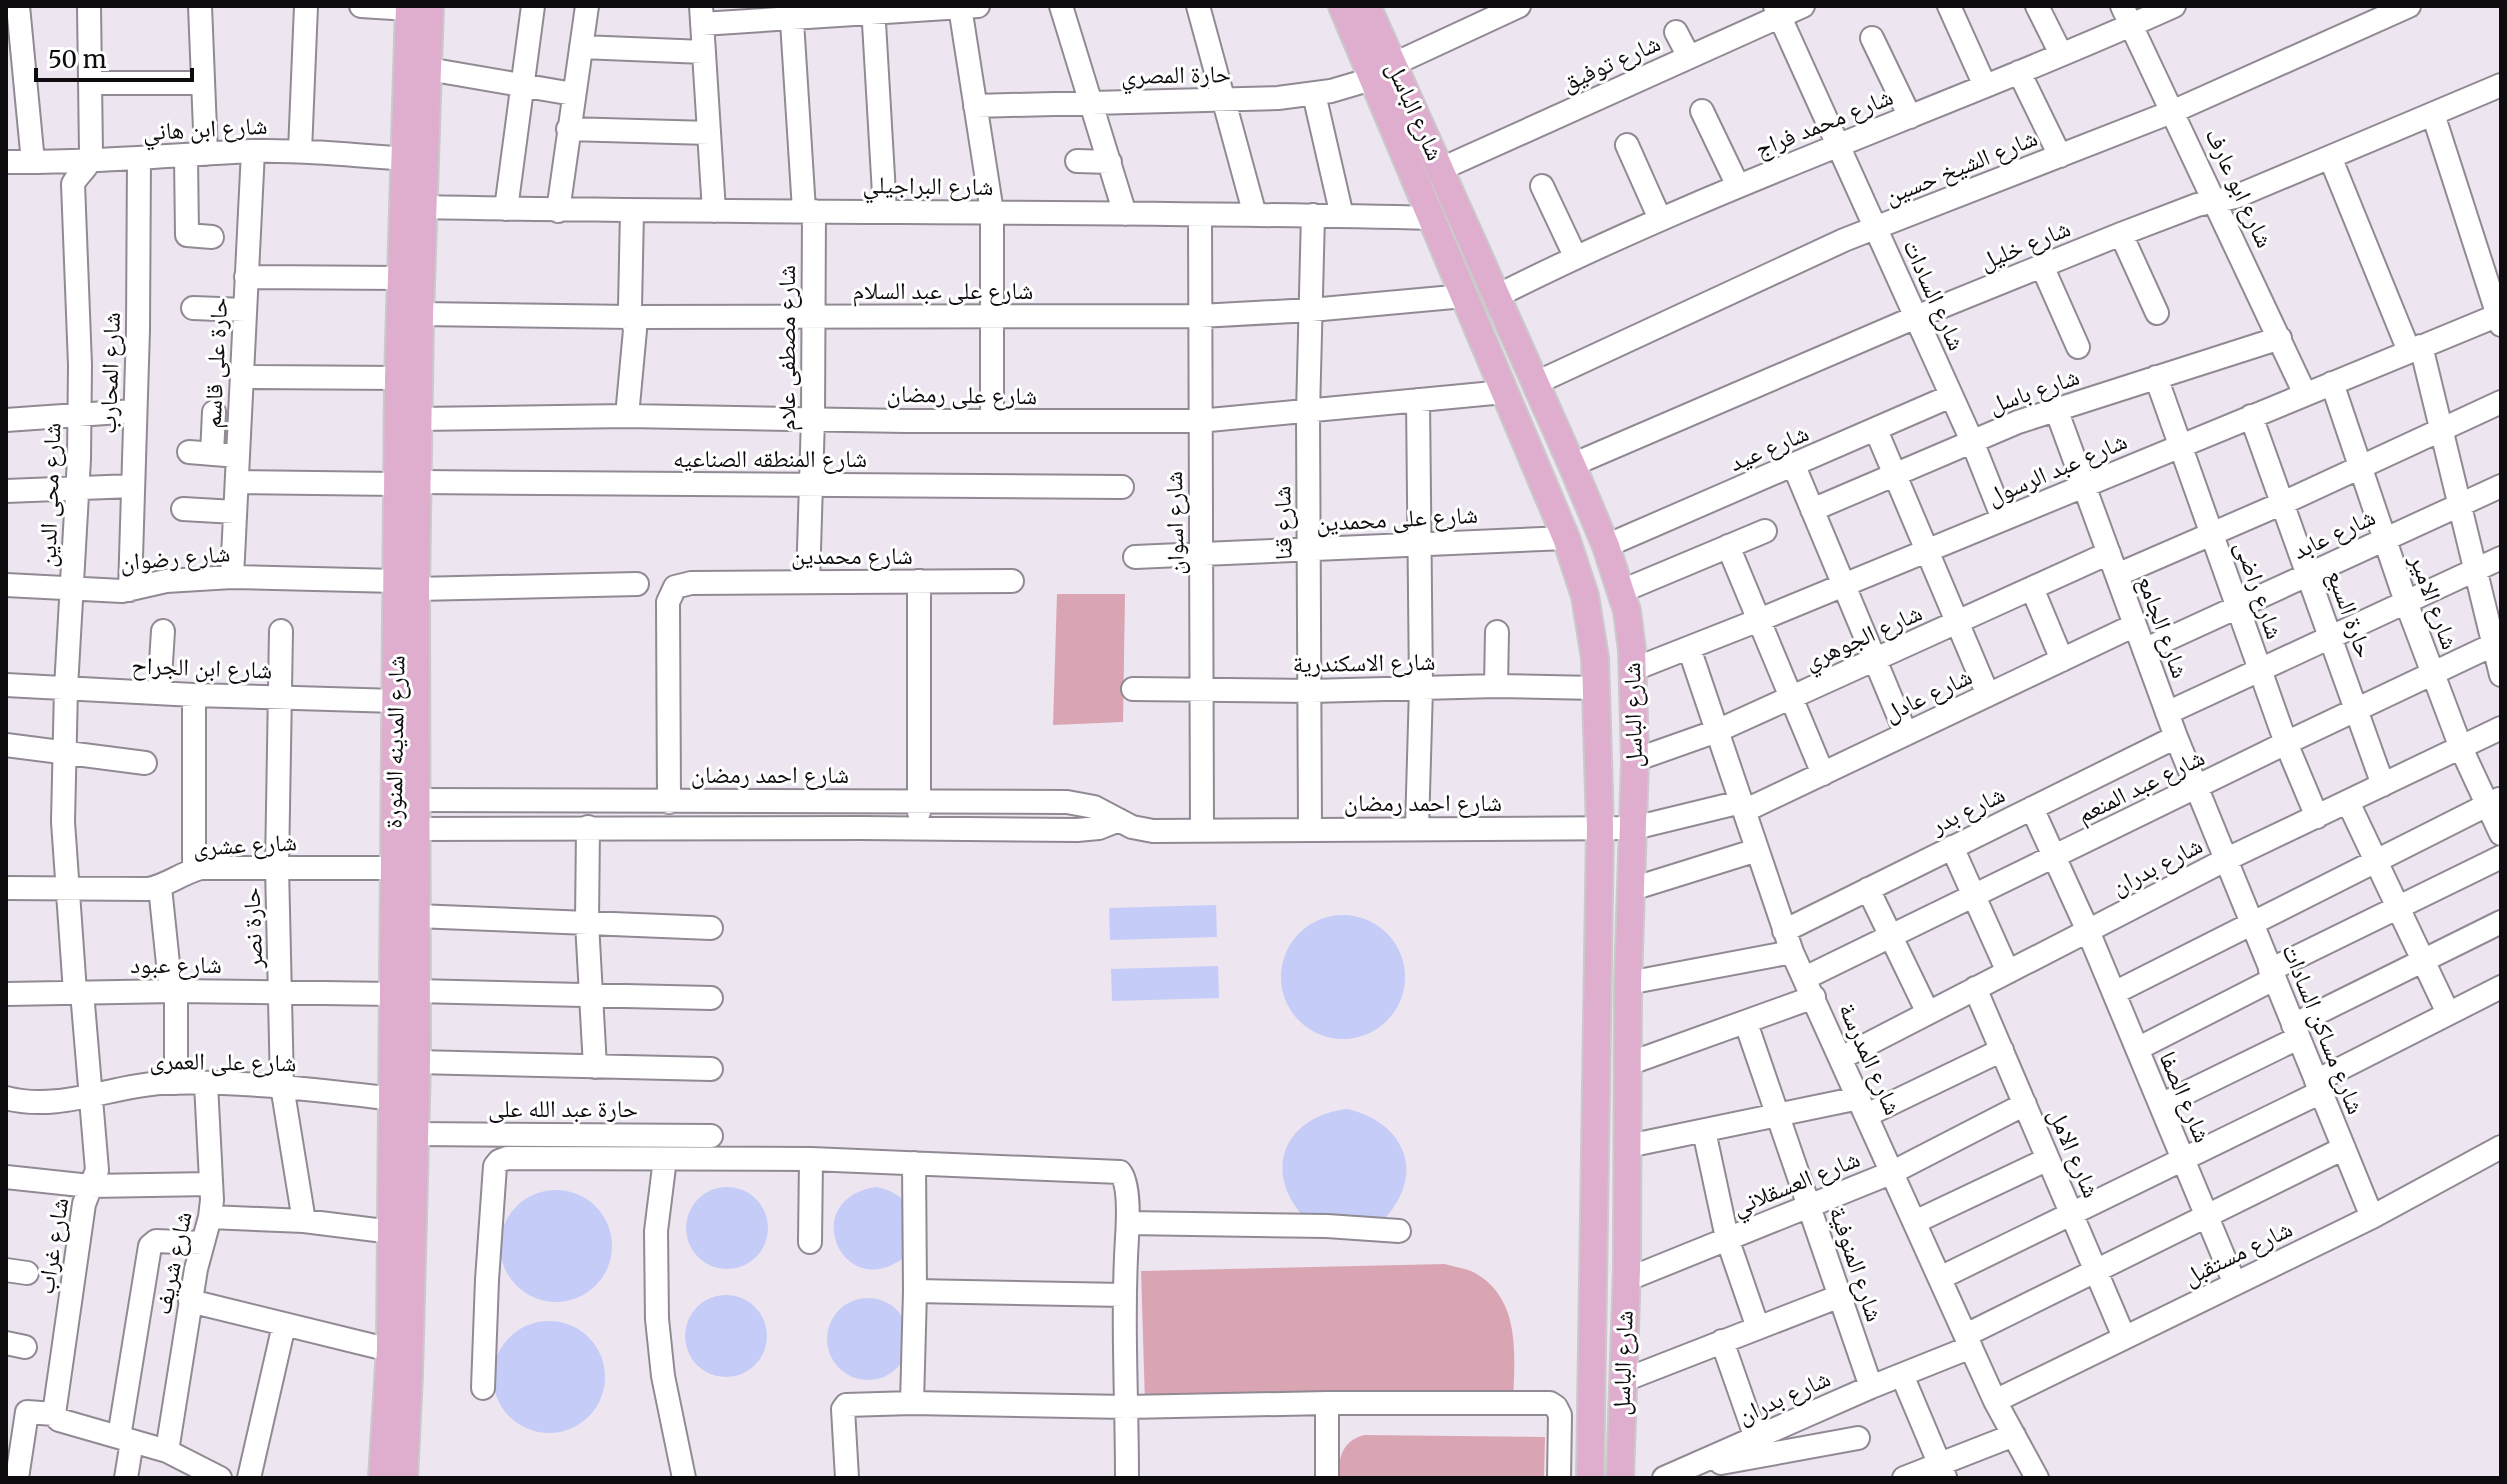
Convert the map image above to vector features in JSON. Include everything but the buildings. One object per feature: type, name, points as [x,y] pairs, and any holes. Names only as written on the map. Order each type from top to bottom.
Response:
[{"type":"main road","name":"شارع الباسل","points":[[1342,6],[1441,169],[1606,546],[1622,591],[1630,630],[1635,760],[1620,1478]]},
{"type":"main road","name":"شارع الباسل","points":[[1367,6],[1384,71],[1432,218],[1566,538],[1581,582],[1591,627],[1600,828],[1590,1478]]},
{"type":"main road","name":"شارع المدينه المنورة","points":[[407,483],[419,419],[428,69],[416,7]]},
{"type":"main road","name":"شارع المدينه المنورة","points":[[382,1478],[390,1350],[394,1099],[404,993],[416,916],[416,800],[406,585],[407,483],[398,378],[406,159],[416,7]]},
{"type":"main road","points":[[1432,218],[1459,209]]},
{"type":"main road","name":"شارع المدينه المنورة","points":[[404,1478],[417,1062],[404,993],[394,868],[396,701],[406,585]]},
{"type":"main road","points":[[1593,1269],[1626,1274]]},
{"type":"street","points":[[18,6],[33,162]]},
{"type":"street","points":[[6,7],[36,6]]},
{"type":"street","name":"شارع محى الدين","points":[[78,992],[63,832],[80,365],[73,184],[90,162],[89,6]]},
{"type":"street","points":[[200,6],[202,83],[187,235],[212,237]]},
{"type":"street","points":[[300,151],[306,6]]},
{"type":"street","points":[[361,6],[416,7]]},
{"type":"street","points":[[506,209],[533,6]]},
{"type":"street","points":[[558,211],[587,6]]},
{"type":"street","points":[[1061,6],[1125,214]]},
{"type":"street","points":[[1198,6],[1255,215]]},
{"type":"street","name":"حارة المصري","points":[[975,106],[1224,100],[1314,94],[1384,71],[1519,6]]},
{"type":"street","name":"شارع توفيق","points":[[1441,169],[1689,57],[1777,11],[1803,6]]},
{"type":"street","points":[[1949,6],[1985,86]]},
{"type":"street","points":[[2037,6],[2061,54]]},
{"type":"street","name":"شارع محمد فراج","points":[[1497,296],[1575,256],[1660,219],[2061,54],[2127,16],[2174,6]]},
{"type":"street","name":"شارع الشيخ حسين","points":[[1536,383],[1832,246],[2174,111],[2409,6]]},
{"type":"street","points":[[714,211],[701,15],[969,7],[975,106],[992,212],[992,421]]},
{"type":"street","points":[[873,10],[885,211]]},
{"type":"street","name":"شارع السادات","points":[[1777,11],[1972,441],[2003,519]]},
{"type":"street","name":"شارع مصطفى علام","points":[[792,12],[809,210],[813,316],[808,582]]},
{"type":"street","name":"شارع ابو عارف","points":[[2127,16],[2305,394]]},
{"type":"street","points":[[1676,32],[1689,57]]},
{"type":"street","points":[[1872,38],[1910,117]]},
{"type":"street","points":[[581,47],[704,52]]},
{"type":"street","points":[[428,69],[573,94]]},
{"type":"street","points":[[2019,72],[2060,156]]},
{"type":"street","points":[[90,83],[202,83]]},
{"type":"street","name":"شارع خليل","points":[[1572,465],[1916,317],[2197,205],[2235,197],[2501,85]]},
{"type":"street","points":[[1314,94],[1342,216]]},
{"type":"street","points":[[1702,111],[1738,186]]},
{"type":"street","points":[[2433,114],[2500,318]]},
{"type":"street","points":[[568,129],[709,133]]},
{"type":"street","points":[[1627,145],[1660,219]]},
{"type":"street","name":"شارع ابن هاني","points":[[6,162],[90,162],[253,151],[300,151],[406,159]]},
{"type":"street","name":"حارة على قاسم","points":[[232,577],[253,151]]},
{"type":"street","points":[[2330,157],[2415,349],[2442,429],[2497,643],[2501,675]]},
{"type":"street","name":"شارع المحارب","points":[[130,590],[138,330],[139,158]]},
{"type":"street","points":[[1077,161],[1110,162]]},
{"type":"street","points":[[1542,186],[1575,256]]},
{"type":"street","name":"شارع البراجيلي","points":[[423,207],[558,211],[809,210],[1432,218]]},
{"type":"street","points":[[627,416],[635,330],[631,317],[632,211]]},
{"type":"street","name":"شارع اسوان","points":[[1200,215],[1202,830]]},
{"type":"street","name":"شارع قنا","points":[[1310,830],[1308,413],[1313,215]]},
{"type":"street","points":[[2121,234],[2157,313]]},
{"type":"street","points":[[2042,266],[2078,347]]},
{"type":"street","points":[[246,277],[401,278]]},
{"type":"street","name":"شارع على عبد السلام","points":[[420,314],[631,317],[1200,316],[1311,310],[1464,296]]},
{"type":"street","points":[[193,308],[245,310]]},
{"type":"street","name":"شارع عبد الرسول","points":[[1632,670],[2415,349],[2500,318]]},
{"type":"street","name":"شارع باسل","points":[[1812,510],[1972,441],[2056,409],[2280,338]]},
{"type":"street","points":[[242,377],[398,378]]},
{"type":"street","name":"شارع راضى","points":[[2156,377],[2286,743],[2317,817]]},
{"type":"street","name":"شارع الامير","points":[[2332,383],[2406,602],[2461,748],[2494,802],[2501,834]]},
{"type":"street","name":"شارع على رمضان","points":[[419,419],[627,416],[1199,421],[1504,392]]},
{"type":"street","name":"شارع عيد","points":[[1606,546],[1951,396]]},
{"type":"street","points":[[1417,829],[1421,688],[1418,400]]},
{"type":"street","points":[[2117,575],[2283,503],[2501,402]]},
{"type":"street","name":"شارع الجامع","points":[[2056,409],[2167,713],[2225,860]]},
{"type":"street","points":[[6,420],[134,411]]},
{"type":"street","points":[[212,454],[214,412]]},
{"type":"street","name":"حارة السبع","points":[[2251,416],[2383,785]]},
{"type":"street","points":[[1876,430],[1988,695]]},
{"type":"street","points":[[189,452],[238,456]]},
{"type":"street","points":[[1794,466],[1906,734]]},
{"type":"street","name":"شارع المنطقه الصناعيه","points":[[237,482],[1122,487]]},
{"type":"street","points":[[6,491],[133,486]]},
{"type":"street","name":"شارع عابد","points":[[2144,650],[2501,486]]},
{"type":"street","points":[[183,509],[235,512]]},
{"type":"street","points":[[1622,591],[1765,531]]},
{"type":"street","name":"شارع على محمدين","points":[[1135,557],[1566,538]]},
{"type":"street","points":[[1728,546],[1823,774]]},
{"type":"street","name":"شارع الجوهري","points":[[1635,760],[1717,731],[2109,553]]},
{"type":"street","points":[[2167,713],[2501,558]]},
{"type":"street","name":"شارع رضوان","points":[[6,585],[130,590],[161,582],[232,577],[406,585],[637,584]]},
{"type":"street","points":[[919,581],[919,829]]},
{"type":"street","name":"شارع محمدين","points":[[669,802],[668,602],[675,587],[691,583],[1012,581]]},
{"type":"street","points":[[2032,588],[2062,660]]},
{"type":"street","name":"شارع عادل","points":[[1634,828],[1742,806],[1823,774],[2135,625]]},
{"type":"street","points":[[159,693],[163,631]]},
{"type":"street","name":"حارة نصر","points":[[281,631],[277,867],[282,1086],[304,1221]]},
{"type":"street","points":[[1496,686],[1497,632]]},
{"type":"street","name":"شارع عبد المنعم","points":[[1628,1064],[1746,1023],[1891,937],[2497,643]]},
{"type":"street","name":"شارع المدرسة","points":[[1689,648],[1788,941],[1995,1401],[2037,1478]]},
{"type":"street","name":"شارع ابن الجراح","points":[[6,685],[396,701]]},
{"type":"street","name":"شارع الاسكندرية","points":[[1133,689],[1596,688]]},
{"type":"street","points":[[194,695],[194,870]]},
{"type":"street","name":"شارع بدران","points":[[1841,1058],[2225,860],[2501,728]]},
{"type":"street","name":"شارع بدر","points":[[1628,983],[1788,941],[1868,889],[2176,737]]},
{"type":"street","points":[[6,745],[145,763]]},
{"type":"street","name":"شارع احمد رمضان","points":[[416,800],[1067,802],[1094,807],[1132,827],[1146,830],[1634,828]]},
{"type":"street","points":[[2348,802],[2448,1013]]},
{"type":"street","points":[[2114,993],[2494,802]]},
{"type":"street","name":"شارع الصفا","points":[[2032,808],[2088,931],[2235,1284]]},
{"type":"street","name":"شارع احمد رمضان","points":[[416,829],[1077,830],[1099,828],[1119,820]]},
{"type":"street","points":[[588,827],[587,923],[595,1067]]},
{"type":"street","points":[[1952,847],[2008,972]]},
{"type":"street","points":[[1632,889],[1757,850]]},
{"type":"street","points":[[2137,1049],[2398,908],[2501,857]]},
{"type":"street","name":"شارع مساكن السادات","points":[[2225,860],[2372,1217]]},
{"type":"street","name":"شارع عشرى","points":[[6,888],[148,889],[160,887],[194,870],[394,868]]},
{"type":"street","points":[[160,887],[170,983],[175,991],[176,1083]]},
{"type":"street","points":[[1868,889],[1928,1013]]},
{"type":"street","points":[[416,916],[711,928]]},
{"type":"street","points":[[2161,1105],[2423,961],[2501,922]]},
{"type":"street","points":[[1940,1278],[2183,1159],[2501,987]]},
{"type":"street","name":"شارع الامل","points":[[1975,988],[2124,1337]]},
{"type":"street","name":"شارع عبود","points":[[6,994],[175,991],[711,998]]},
{"type":"street","name":"شارع غراب","points":[[54,1415],[84,1204],[97,1170],[78,992]]},
{"type":"street","name":"شارع المنوفية","points":[[1746,1023],[1871,1387]]},
{"type":"street","points":[[1628,1146],[1777,1115],[1863,1106],[2002,1050]]},
{"type":"street","points":[[417,1062],[711,1069]]},
{"type":"street","name":"شارع على العمرى","points":[[6,1098],[34,1103],[137,1086],[176,1083],[282,1086],[394,1099]]},
{"type":"street","name":"شارع شريف","points":[[167,1451],[190,1301],[210,1217],[206,1084]]},
{"type":"street","name":"شارع العسقلاني","points":[[1626,1274],[1727,1238],[1893,1172],[2025,1104]]},
{"type":"street","points":[[1704,1131],[1727,1238],[1758,1328]]},
{"type":"street","name":"حارة عبد الله على","points":[[415,1134],[711,1136]]},
{"type":"street","name":"شارع مستقبل","points":[[1995,1401],[2372,1217],[2501,1147]]},
{"type":"street","name":"شارع بدران","points":[[1674,1474],[1902,1375],[2096,1271],[2344,1148]]},
{"type":"street","points":[[483,1388],[495,1166],[507,1158],[811,1159],[1120,1172],[1125,1180],[1128,1223],[1124,1295],[1127,1478]]},
{"type":"street","points":[[665,1159],[656,1231],[656,1306],[663,1376],[684,1478]]},
{"type":"street","points":[[810,1242],[811,1159]]},
{"type":"street","points":[[1915,1222],[2048,1159]]},
{"type":"street","points":[[912,1403],[914,1163]]},
{"type":"street","points":[[6,1177],[90,1186],[211,1184]]},
{"type":"street","points":[[210,1217],[304,1221],[392,1232]]},
{"type":"street","points":[[1128,1223],[1327,1226],[1399,1231]]},
{"type":"street","points":[[126,1478],[126,1439],[150,1246],[156,1241],[202,1243]]},
{"type":"street","points":[[915,1291],[1124,1295]]},
{"type":"street","points":[[1622,1381],[1840,1296]]},
{"type":"street","points":[[190,1301],[390,1350]]},
{"type":"street","points":[[249,1478],[284,1325]]},
{"type":"street","points":[[1722,1341],[1756,1438]]},
{"type":"street","points":[[1902,1375],[1943,1471]]},
{"type":"street","points":[[847,1478],[843,1409],[846,1405],[912,1403],[1127,1407],[1550,1403],[1560,1415],[1559,1478]]},
{"type":"street","points":[[1327,1403],[1327,1478]]},
{"type":"street","points":[[17,1478],[27,1412],[54,1415],[57,1419],[167,1451],[220,1478]]},
{"type":"street","points":[[1904,1478],[1943,1471],[2014,1435]]},
{"type":"street","points":[[1674,1474],[1858,1438]]},
{"type":"shaded area","points":[[1057,594],[1125,594],[1123,722],[1053,725]]},
{"type":"shaded area","points":[[1445,1264],[1475,1273],[1501,1299],[1512,1332],[1513,1405],[1145,1403],[1141,1271]]},
{"type":"shaded area","points":[[1364,1435],[1545,1437],[1544,1478],[1338,1478],[1339,1463],[1346,1446]]},
{"type":"water","points":[[1216,905],[1217,937],[1110,940],[1109,908]]},
{"type":"water","points":[[1343,915],[1367,920],[1387,933],[1400,953],[1405,977],[1400,1001],[1387,1021],[1367,1034],[1343,1039],[1319,1034],[1299,1021],[1286,1001],[1281,977],[1286,953],[1299,933],[1319,920]]},
{"type":"water","points":[[1218,966],[1219,998],[1112,1001],[1111,969]]},
{"type":"water","points":[[1347,1109],[1378,1122],[1400,1144],[1405,1157],[1403,1188],[1389,1214],[1373,1226],[1311,1224],[1295,1206],[1286,1188],[1282,1170],[1285,1153],[1293,1137],[1306,1124],[1324,1114]]},
{"type":"water","points":[[727,1187],[743,1190],[756,1199],[765,1212],[768,1228],[765,1244],[756,1257],[743,1266],[727,1269],[711,1266],[698,1257],[689,1244],[686,1228],[689,1212],[698,1199],[711,1190]]},
{"type":"water","points":[[876,1187],[895,1194],[910,1207],[906,1256],[883,1268],[863,1268],[848,1260],[837,1245],[834,1228],[838,1210],[852,1196]]},
{"type":"water","points":[[556,1190],[577,1194],[596,1206],[608,1225],[612,1246],[608,1267],[596,1286],[577,1298],[556,1302],[535,1298],[516,1286],[504,1267],[500,1246],[504,1225],[516,1206],[535,1194]]},
{"type":"water","points":[[726,1295],[742,1298],[755,1307],[764,1320],[767,1336],[764,1352],[755,1365],[742,1374],[726,1377],[710,1374],[697,1365],[688,1352],[685,1336],[688,1320],[697,1307],[710,1298]]},
{"type":"water","points":[[868,1298],[884,1301],[897,1310],[906,1323],[909,1339],[906,1355],[897,1368],[884,1377],[868,1380],[852,1377],[839,1368],[830,1355],[827,1339],[830,1323],[839,1310],[852,1301]]},
{"type":"water","points":[[549,1321],[570,1325],[589,1337],[601,1356],[605,1377],[601,1398],[589,1417],[570,1429],[549,1433],[528,1429],[509,1417],[497,1398],[493,1377],[497,1356],[509,1337],[528,1325]]}]
